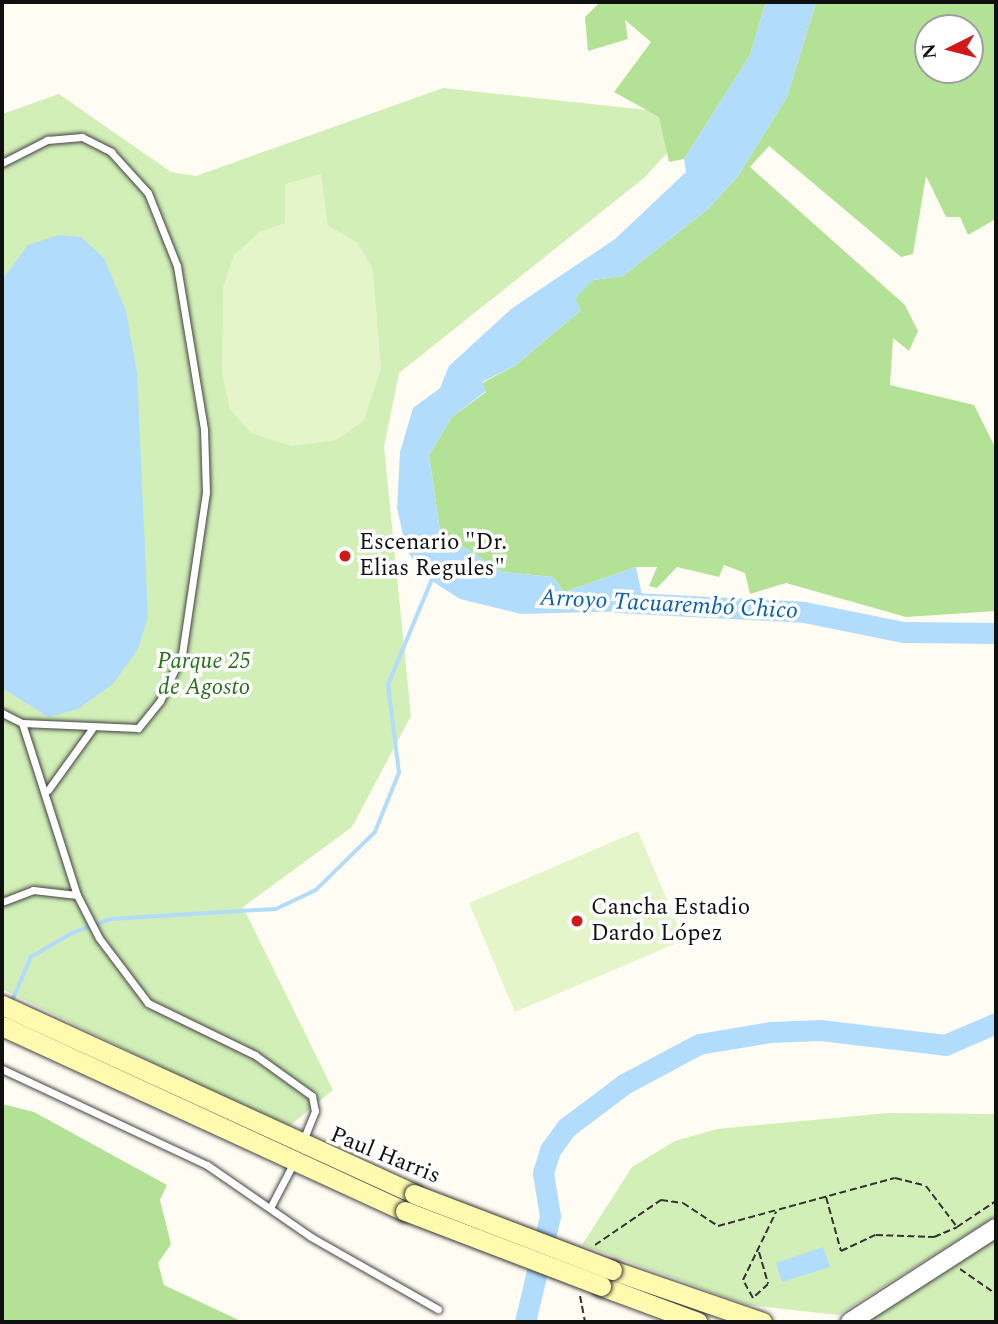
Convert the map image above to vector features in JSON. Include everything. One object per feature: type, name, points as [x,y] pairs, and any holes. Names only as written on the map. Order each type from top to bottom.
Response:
[{"type":"main road","name":"Paul Harris","points":[[2,1005],[38,1033],[297,1156],[410,1203],[607,1278],[698,1322]]},
{"type":"main road","name":"Paul Harris","points":[[2,1026],[38,1033]]},
{"type":"main road","name":"Paul Harris","points":[[607,1278],[762,1322]]},
{"type":"street","points":[[850,1322],[996,1228]]},
{"type":"lane","points":[[2,163],[47,141],[82,137],[111,152],[148,193],[177,266],[193,352],[206,492],[182,654],[160,701],[138,728],[92,729],[22,723],[2,713]]},
{"type":"lane","points":[[22,723],[47,791],[77,895],[99,938],[148,1003],[255,1055],[312,1096],[315,1111],[297,1156],[270,1208]]},
{"type":"lane","points":[[47,791],[61,764],[92,729]]},
{"type":"lane","points":[[2,902],[33,890],[77,895]]},
{"type":"lane","points":[[2,1069],[150,1135],[438,1309]]},
{"type":"path","points":[[591,1253],[617,1224],[660,1200],[683,1203],[718,1226],[895,1178],[926,1186],[957,1227]]},
{"type":"path","points":[[826,1196],[841,1251],[876,1235],[934,1237],[957,1227],[996,1201]]},
{"type":"path","points":[[759,1252],[768,1284],[753,1298],[743,1280],[759,1252],[776,1211]]},
{"type":"path","points":[[947,1274],[958,1267],[996,1294]]},
{"type":"path","points":[[580,1286],[585,1322]]},
{"type":"green space","points":[[600,2],[766,2],[750,55],[684,159],[669,162],[659,117],[614,92],[651,42],[625,20],[628,39],[588,51],[585,17]]},
{"type":"green space","points":[[816,2],[996,2],[994,220],[968,235],[960,217],[946,217],[926,176],[913,254],[901,257],[769,146],[750,167],[905,305],[918,331],[909,351],[893,338],[890,385],[974,405],[996,449],[996,611],[906,617],[786,583],[750,594],[745,573],[724,565],[719,577],[677,567],[657,588],[649,586],[657,567],[636,567],[564,592],[553,577],[502,572],[440,531],[429,455],[452,417],[486,392],[482,383],[516,365],[581,310],[574,299],[593,280],[623,276],[708,209],[738,176],[787,97]]},
{"type":"green space","name":"Parque 25 de Agosto","points":[[443,88],[702,116],[644,178],[399,373],[384,447],[411,716],[352,827],[243,907],[333,1090],[287,1128],[2,989],[2,114],[59,94],[171,172],[196,176]]},
{"type":"green space","points":[[321,174],[328,226],[357,242],[373,270],[381,369],[364,420],[337,440],[291,446],[251,433],[230,409],[222,372],[223,287],[234,255],[260,232],[285,223],[285,184]]},
{"type":"green space","name":"Cancha Estadio Dardo López","points":[[638,831],[684,940],[515,1012],[469,903]]},
{"type":"green space","points":[[2,1104],[34,1112],[167,1185],[160,1200],[171,1244],[158,1263],[164,1285],[243,1322],[2,1322]]},
{"type":"green space","points":[[888,1113],[996,1114],[996,1216],[838,1315],[748,1305],[582,1245],[632,1167],[675,1141],[717,1129]]},
{"type":"green space","points":[[996,1236],[996,1322],[861,1322]]},
{"type":"water","points":[[766,2],[816,2],[787,97],[738,176],[708,209],[623,276],[593,280],[575,299],[581,310],[516,365],[482,382],[486,391],[452,417],[429,455],[440,531],[502,572],[553,577],[564,592],[636,567],[643,600],[633,611],[521,614],[460,599],[421,574],[406,548],[397,508],[400,452],[413,408],[440,388],[449,366],[511,309],[615,239],[686,172],[684,159],[750,55]]},
{"type":"water","points":[[58,235],[81,237],[104,258],[126,311],[137,373],[148,617],[138,649],[113,684],[78,709],[48,717],[2,688],[2,280],[28,245]]},
{"type":"water","points":[[823,1247],[830,1267],[782,1282],[776,1263]]},
{"type":"waterway","points":[[12,1001],[31,957],[72,933],[111,919],[276,909],[316,890],[375,832],[399,773],[388,685],[433,577]]},
{"type":"waterway","name":"Arroyo Tacuarembó Chico","points":[[616,602],[804,612],[903,632],[996,633]]},
{"type":"waterway","name":"Arroyo Tacuarembó Chico","points":[[525,1322],[550,1216],[543,1173],[550,1150],[567,1127],[624,1084],[699,1044],[771,1032],[820,1030],[945,1045],[996,1023]]},
{"type":"place","name":"Escenario \"Dr. Elias Regules\"","points":[[345,556]]},
{"type":"place","name":"Cancha Estadio Dardo López","points":[[577,921]]}]
